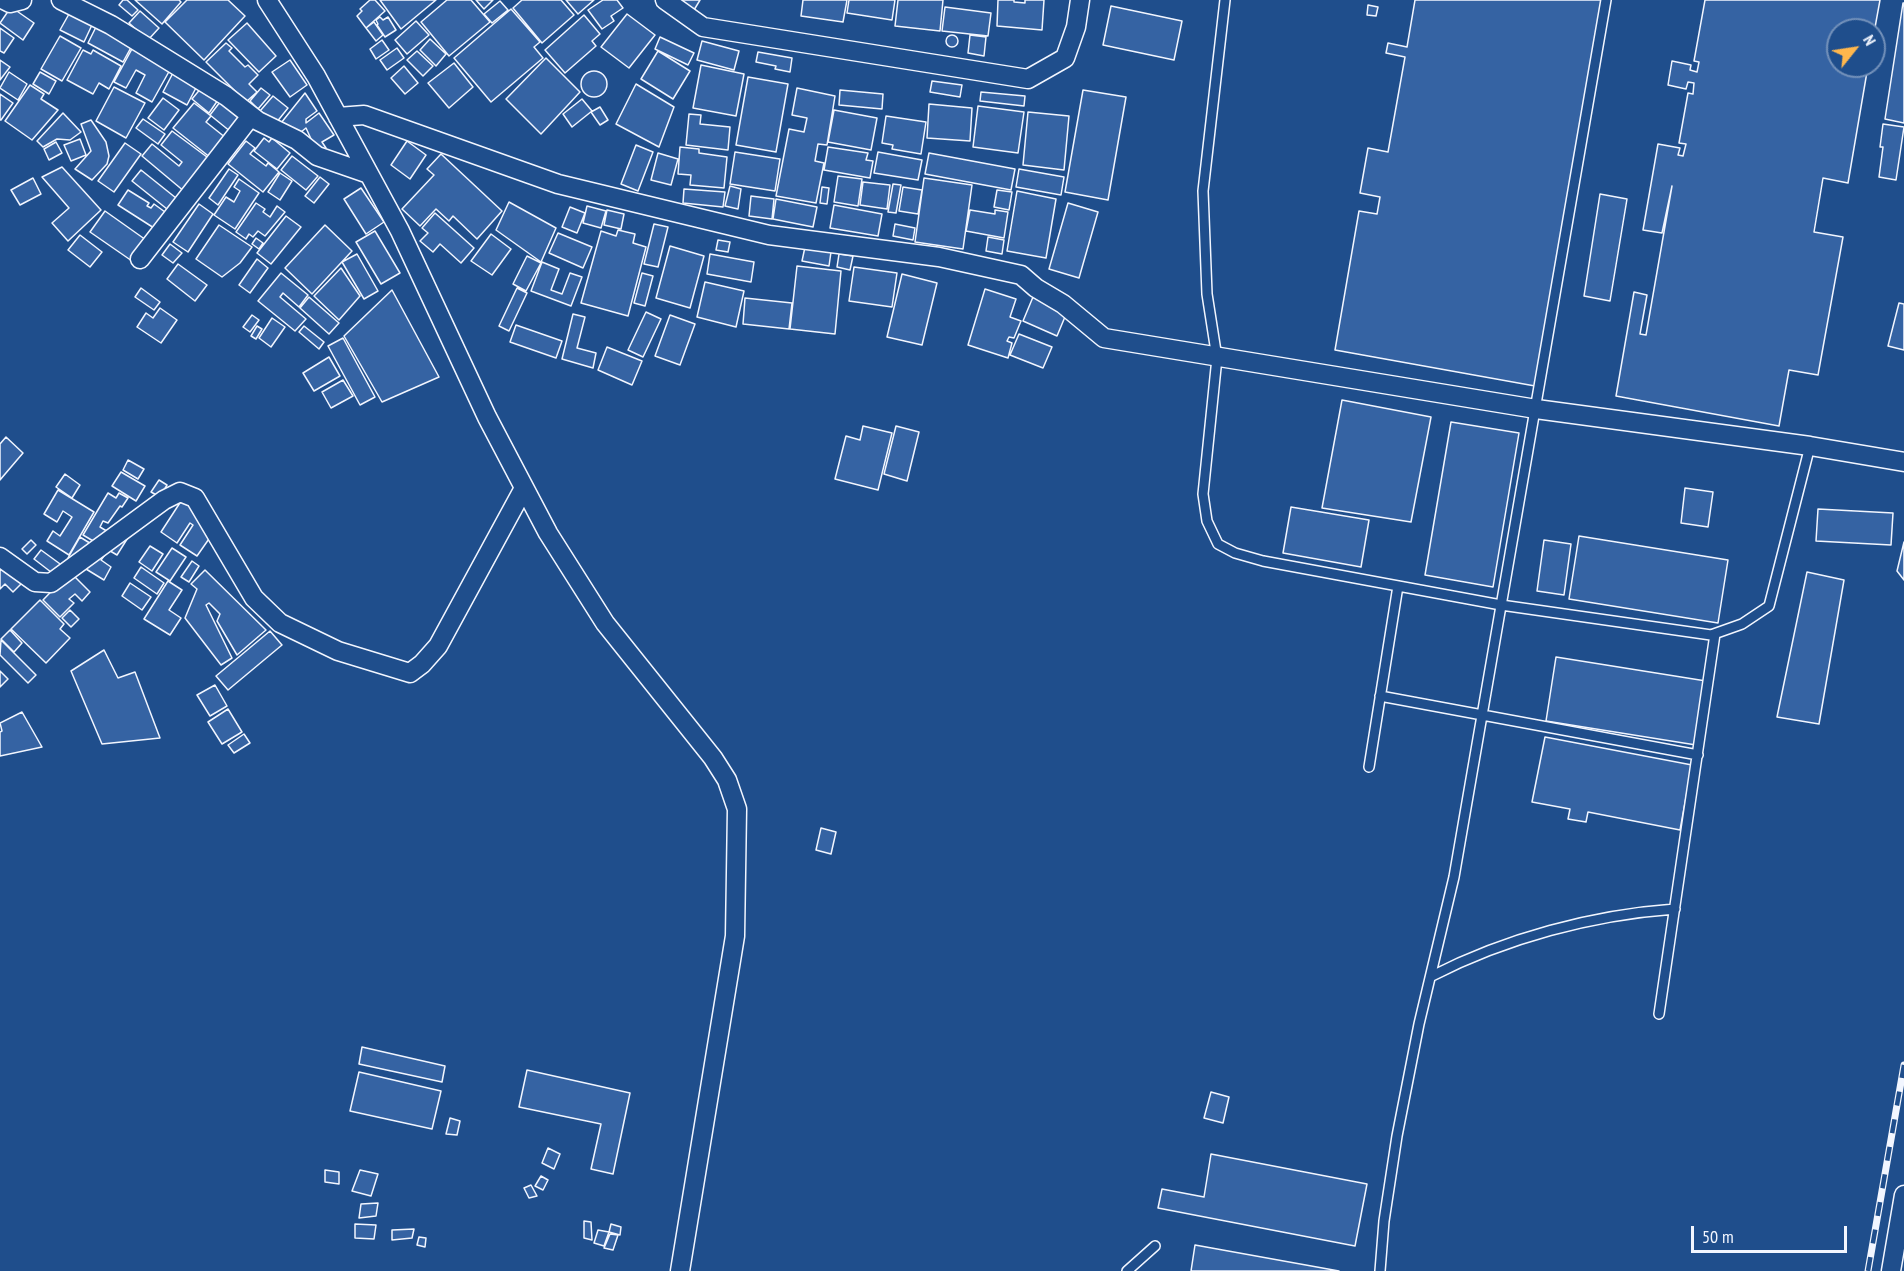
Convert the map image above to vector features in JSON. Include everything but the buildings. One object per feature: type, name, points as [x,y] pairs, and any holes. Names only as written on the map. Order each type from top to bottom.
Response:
[{"type":"street","points":[[4,0],[10,3],[22,0]]},
{"type":"street","points":[[61,0],[111,25],[226,96],[258,121],[297,140],[317,156],[369,174]]},
{"type":"street","points":[[267,0],[316,76],[369,174],[399,231],[487,417],[548,533],[605,623],[713,758],[727,780],[737,809],[735,936],[680,1271]]},
{"type":"street","points":[[665,0],[703,27],[1028,79],[1065,58],[1076,27],[1080,0]]},
{"type":"street","points":[[338,117],[364,115],[558,184],[769,236],[939,257],[1021,275],[1036,288],[1063,304],[1104,338],[1536,409],[1810,446],[1904,462]]},
{"type":"street","points":[[140,259],[251,116]]},
{"type":"street","points":[[0,558],[36,582],[51,584],[164,500],[180,492],[195,498],[254,598],[280,623],[338,651],[410,672],[422,664],[438,646],[524,488]]},
{"type":"street","points":[[1891,1271],[1904,1195]]},
{"type":"lane","points":[[1225,0],[1203,191],[1207,294],[1218,358],[1203,494],[1207,521],[1218,544],[1234,553],[1263,561],[1398,586],[1501,605],[1711,635],[1742,624],[1769,606],[1810,446]]},
{"type":"lane","points":[[1380,1271],[1384,1221],[1397,1136],[1419,1024],[1454,877],[1606,0]]},
{"type":"lane","points":[[1369,767],[1398,586]]},
{"type":"lane","points":[[1659,1014],[1715,634]]},
{"type":"lane","points":[[1380,696],[1698,755]]},
{"type":"lane","points":[[1432,976],[1488,950],[1572,925],[1655,910],[1675,909]]},
{"type":"lane","points":[[1127,1271],[1155,1246]]},
{"type":"railway","points":[[1868,1271],[1904,1065]]}]
